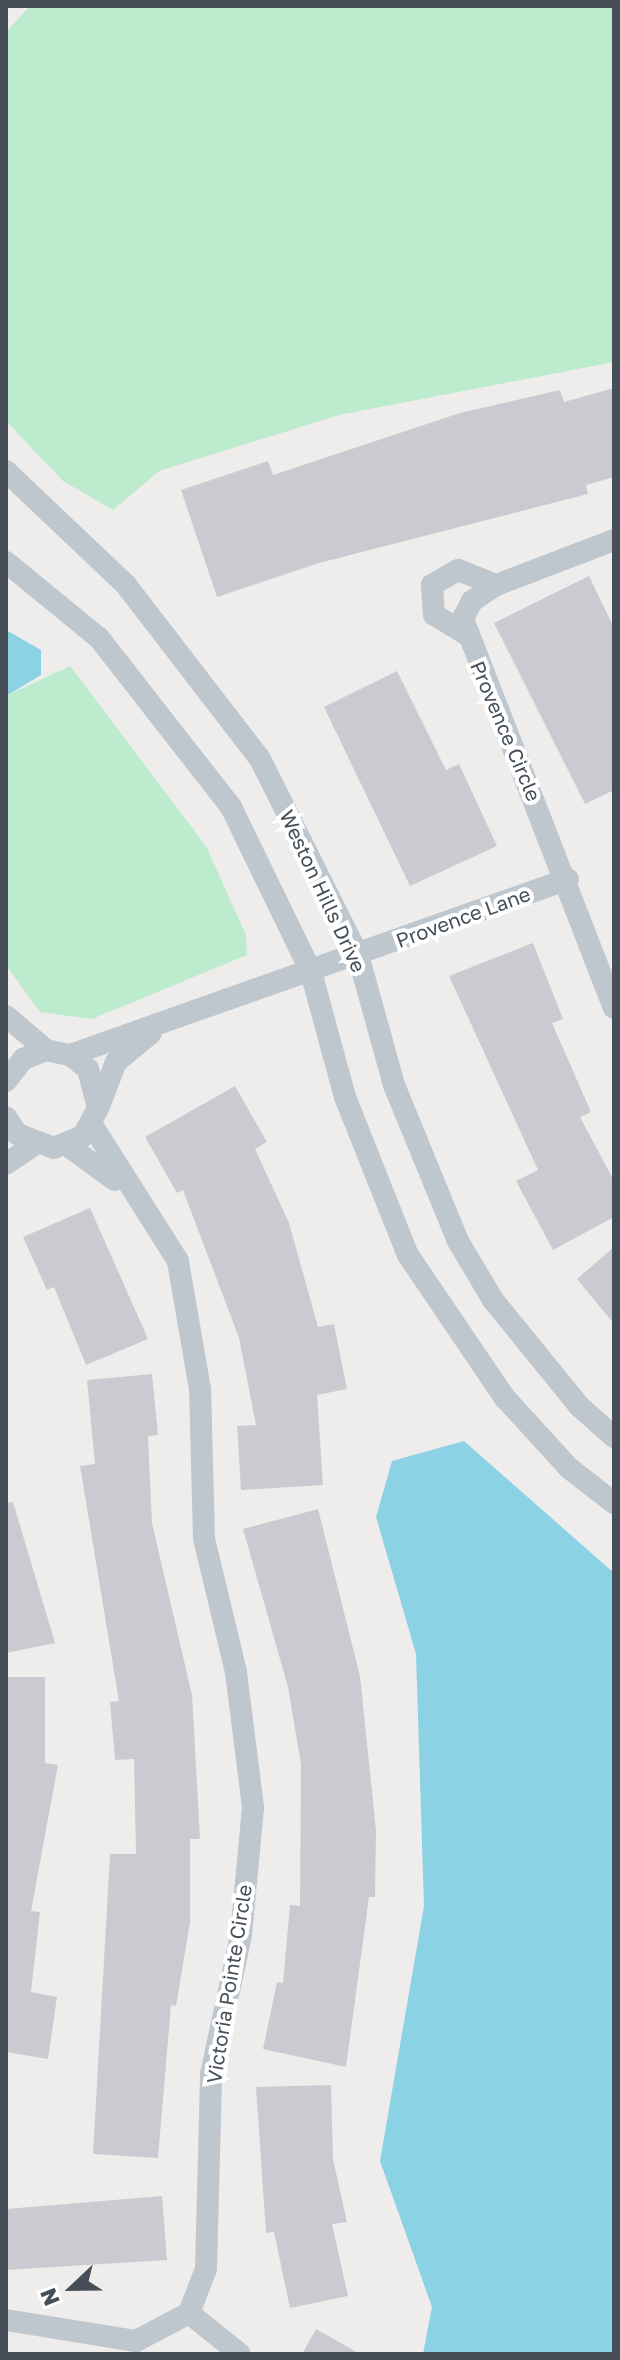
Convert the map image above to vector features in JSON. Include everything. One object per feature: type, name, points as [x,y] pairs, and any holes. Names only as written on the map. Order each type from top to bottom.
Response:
[{"type":"street","name":"Weston Hills Drive","points":[[6,471],[126,585],[215,692],[260,759],[358,955],[394,1085],[458,1241],[493,1300],[579,1406],[614,1437]]},
{"type":"street","name":"Provence Circle","points":[[614,540],[496,585],[466,609],[466,634],[568,879],[614,1008]]},
{"type":"street","points":[[6,562],[99,638],[231,807],[311,972],[345,1097],[408,1255],[505,1398],[569,1468],[614,1503]]},
{"type":"street","points":[[466,634],[434,615],[432,585],[458,570],[496,585]]},
{"type":"street","name":"Provence Lane","points":[[70,1055],[568,879]]},
{"type":"street","points":[[6,1016],[46,1050],[70,1055]]},
{"type":"street","points":[[6,1164],[34,1145],[67,1145],[95,1116],[116,1062],[168,1019]]},
{"type":"street","points":[[6,1077],[23,1059],[46,1050]]},
{"type":"street","name":"Victoria Pointe Circle","points":[[70,1055],[88,1069],[95,1116],[130,1194]]},
{"type":"street","points":[[6,1117],[34,1145]]},
{"type":"street","name":"Victoria Pointe Circle","points":[[67,1145],[89,1155],[130,1194],[178,1261],[200,1389],[204,1539],[236,1672],[253,1807],[241,1935],[211,2074],[206,2269],[189,2313]]},
{"type":"street","points":[[6,2320],[136,2341],[189,2313],[240,2354]]},
{"type":"green space","points":[[30,6],[614,6],[614,362],[339,415],[159,471],[113,510],[63,481],[6,421],[6,32]]},
{"type":"green space","points":[[70,666],[206,846],[246,935],[247,955],[92,1019],[40,1012],[6,965],[6,696]]},
{"type":"water","points":[[6,630],[41,650],[41,675],[6,696]]},
{"type":"water","points":[[464,1441],[614,1573],[614,2354],[423,2354],[432,2307],[380,2161],[424,1906],[416,1654],[376,1517],[392,1461]]},
{"type":"building","points":[[614,388],[614,477],[586,485],[588,494],[319,563],[217,597],[181,490],[268,461],[273,475],[460,413],[560,390],[564,402]]},
{"type":"building","points":[[589,576],[614,628],[614,790],[585,804],[494,623]]},
{"type":"building","points":[[397,671],[446,770],[459,764],[497,846],[410,886],[324,707]]},
{"type":"building","points":[[533,943],[563,1019],[552,1023],[591,1112],[580,1117],[614,1181],[614,1217],[553,1250],[516,1181],[538,1170],[449,976]]},
{"type":"building","points":[[235,1086],[267,1142],[255,1149],[289,1223],[318,1327],[334,1324],[347,1389],[317,1395],[323,1485],[241,1490],[237,1426],[256,1425],[239,1338],[183,1190],[177,1193],[145,1137]]},
{"type":"building","points":[[90,1208],[148,1339],[86,1365],[54,1287],[47,1290],[23,1237]]},
{"type":"building","points":[[614,1247],[614,1324],[577,1279]]},
{"type":"building","points":[[152,1374],[158,1435],[148,1436],[152,1523],[192,1695],[200,1839],[190,1839],[190,1922],[176,2006],[171,2005],[158,2158],[93,2154],[110,1854],[136,1854],[134,1759],[115,1760],[110,1702],[119,1701],[80,1466],[95,1464],[87,1380]]},
{"type":"building","points":[[13,1502],[55,1643],[6,1653],[6,1503]]},
{"type":"building","points":[[318,1509],[360,1676],[376,1830],[375,1897],[369,1897],[346,2067],[263,2049],[277,1982],[283,1983],[290,1905],[300,1906],[301,1764],[288,1687],[243,1529]]},
{"type":"building","points":[[6,1677],[45,1677],[45,1763],[58,1765],[31,1911],[40,1912],[31,1992],[57,1997],[48,2059],[6,2052]]},
{"type":"building","points":[[331,2085],[333,2159],[347,2222],[332,2224],[348,2296],[290,2308],[274,2232],[266,2233],[256,2087]]},
{"type":"building","points":[[162,2196],[167,2260],[6,2270],[6,2209]]},
{"type":"building","points":[[316,2329],[360,2354],[302,2354]]}]
